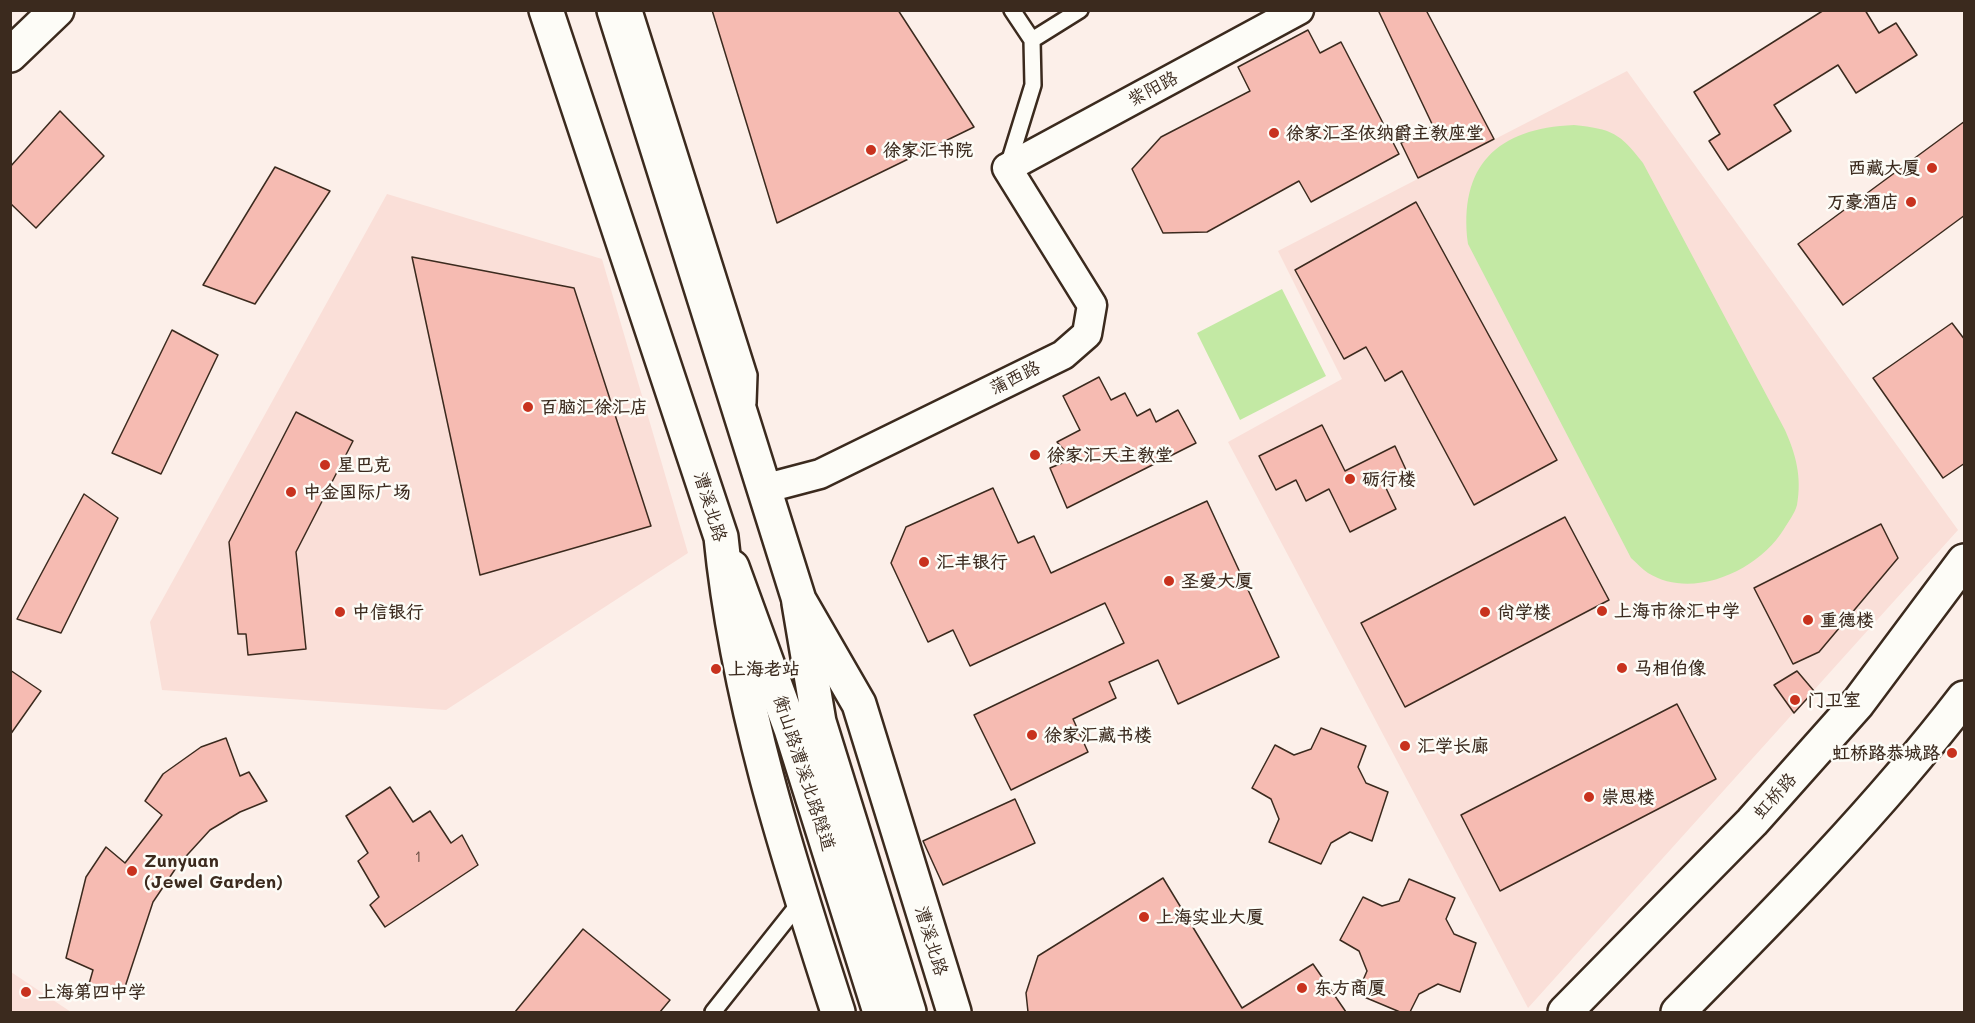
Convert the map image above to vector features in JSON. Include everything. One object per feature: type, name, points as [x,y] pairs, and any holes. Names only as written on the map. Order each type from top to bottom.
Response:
[{"type":"main road","points":[[10,55],[57,10]]},
{"type":"main road","name":"漕溪北路","points":[[546,10],[721,537],[726,580],[756,733],[802,900],[838,1012]]},
{"type":"main road","name":"漕溪北路","points":[[614,10],[799,600],[859,704],[954,1012]]},
{"type":"main road","name":"衡山路漕溪北路隧道","points":[[721,537],[791,729],[880,1012]]},
{"type":"main road","name":"虹桥路","points":[[1565,1012],[1752,822],[1858,703],[1965,561]]},
{"type":"main road","name":"衡山路漕溪北路隧道","points":[[799,600],[819,722],[909,1012]]},
{"type":"main road","points":[[1687,1010],[1813,874],[1934,738],[1965,698]]},
{"type":"street","name":"紫阳路","points":[[1007,168],[1299,10]]},
{"type":"street","name":"蒲西路","points":[[763,489],[820,474],[1063,355],[1087,334],[1092,304],[1007,168]]},
{"type":"lane","name":"漕溪北路","points":[[634,10],[749,375],[748,433]]},
{"type":"lane","points":[[1007,168],[1033,85],[1032,40],[1012,10]]},
{"type":"lane","points":[[1032,40],[1080,10]]},
{"type":"lane","points":[[713,1012],[802,900]]},
{"type":"shaded area","name":"上海市徐汇中学","points":[[1627,71],[1958,530],[1528,1008],[1228,442],[1342,379],[1278,251]]},
{"type":"shaded area","name":"中金国际广场","points":[[387,194],[602,259],[688,553],[446,710],[162,690],[150,622]]},
{"type":"shaded area","name":"上海第四中学","points":[[11,972],[71,1012],[11,1012]]},
{"type":"green space","points":[[1574,125],[1598,128],[1614,134],[1628,145],[1643,163],[1785,430],[1792,448],[1799,485],[1797,505],[1793,514],[1773,544],[1759,557],[1724,577],[1685,584],[1666,581],[1648,573],[1631,558],[1468,244],[1467,217],[1470,193],[1477,173],[1488,156],[1504,143],[1524,134],[1547,128]]},
{"type":"green space","points":[[1282,289],[1326,376],[1240,420],[1197,333]]},
{"type":"building","points":[[712,10],[898,10],[974,127],[777,223]]},
{"type":"building","points":[[1378,10],[1426,10],[1494,139],[1418,178],[1401,143],[1433,126]]},
{"type":"building","points":[[1824,10],[1865,10],[1879,33],[1896,23],[1917,55],[1856,93],[1838,65],[1774,105],[1791,131],[1728,170],[1709,141],[1720,134],[1694,92]]},
{"type":"building","name":"徐家汇圣依纳爵主教座堂","points":[[1308,30],[1320,53],[1341,42],[1399,154],[1311,202],[1299,181],[1207,232],[1163,233],[1132,169],[1161,137],[1250,91],[1238,67]]},
{"type":"building","points":[[60,111],[104,156],[36,228],[10,203],[10,167]]},
{"type":"building","name":"西藏大厦","points":[[1965,121],[1965,215],[1843,305],[1798,244]]},
{"type":"building","points":[[275,167],[330,191],[255,304],[203,285]]},
{"type":"building","points":[[1416,202],[1557,460],[1474,505],[1402,371],[1385,381],[1366,347],[1344,359],[1295,270]]},
{"type":"building","name":"百脑汇徐汇店","points":[[412,257],[574,288],[651,526],[480,575]]},
{"type":"building","points":[[1952,323],[1965,340],[1965,463],[1943,478],[1873,378]]},
{"type":"building","points":[[172,330],[218,355],[161,474],[112,453]]},
{"type":"building","points":[[1099,377],[1111,400],[1125,393],[1137,416],[1150,409],[1156,422],[1178,410],[1196,443],[1067,508],[1050,468],[1072,459],[1057,442],[1080,430],[1063,396]]},
{"type":"building","name":"中金国际广场","points":[[296,412],[353,441],[296,552],[306,649],[248,655],[246,634],[238,634],[229,542]]},
{"type":"building","name":"砺行楼","points":[[1322,425],[1345,471],[1395,446],[1407,472],[1384,484],[1396,509],[1350,532],[1329,489],[1306,501],[1296,480],[1276,490],[1259,456]]},
{"type":"building","points":[[993,488],[1018,543],[1034,536],[1051,573],[1207,501],[1279,657],[1178,704],[1158,660],[1109,682],[1116,698],[1073,719],[1088,752],[1011,790],[974,715],[1124,643],[1105,603],[970,666],[953,630],[928,642],[891,563],[906,527]]},
{"type":"building","points":[[84,494],[118,518],[61,633],[17,619]]},
{"type":"building","name":"尚学楼","points":[[1565,517],[1609,600],[1405,707],[1361,623]]},
{"type":"building","name":"重德楼","points":[[1881,524],[1898,558],[1819,652],[1793,664],[1754,588]]},
{"type":"building","points":[[10,670],[41,691],[10,735]]},
{"type":"building","name":"门卫室","points":[[1797,671],[1814,691],[1794,713],[1774,685]]},
{"type":"building","name":"崇思楼","points":[[1677,704],[1716,779],[1500,891],[1461,815]]},
{"type":"building","points":[[1321,728],[1366,746],[1358,767],[1366,783],[1388,792],[1372,841],[1350,832],[1331,843],[1321,864],[1269,842],[1279,819],[1271,799],[1252,788],[1275,745],[1294,755],[1311,749]]},
{"type":"building","name":"Zunyuan (Jewel Garden)","points":[[226,738],[240,776],[249,772],[267,801],[240,812],[210,830],[178,865],[153,902],[123,993],[89,984],[93,970],[66,958],[86,877],[106,847],[125,863],[162,815],[145,801],[163,774],[201,747]]},
{"type":"building","points":[[390,787],[413,822],[430,811],[451,843],[462,835],[478,865],[385,927],[370,905],[379,897],[358,861],[368,853],[346,816]]},
{"type":"building","points":[[1015,799],[1035,843],[943,885],[923,841]]},
{"type":"building","name":"上海实业大厦","points":[[1163,878],[1242,1008],[1313,964],[1346,1012],[1028,1012],[1026,993],[1038,956]]},
{"type":"building","points":[[1409,879],[1455,898],[1446,919],[1454,934],[1476,943],[1460,992],[1438,984],[1419,994],[1410,1012],[1400,1012],[1357,994],[1367,971],[1359,951],[1340,940],[1363,897],[1382,906],[1399,901]]},
{"type":"building","points":[[583,929],[670,1000],[660,1012],[515,1012]]},
{"type":"place","name":"徐家汇圣依纳爵主教座堂","points":[[1274,133]]},
{"type":"place","name":"徐家汇书院","points":[[871,150]]},
{"type":"place","name":"西藏大厦","points":[[1932,168]]},
{"type":"place","name":"万豪酒店","points":[[1911,202]]},
{"type":"place","name":"百脑汇徐汇店","points":[[528,407]]},
{"type":"place","name":"徐家汇天主教堂","points":[[1035,455]]},
{"type":"place","name":"星巴克","points":[[325,465]]},
{"type":"place","name":"砺行楼","points":[[1350,479]]},
{"type":"place","name":"中金国际广场","points":[[291,492]]},
{"type":"place","name":"汇丰银行","points":[[924,562]]},
{"type":"place","name":"圣爱大厦","points":[[1169,581]]},
{"type":"place","name":"上海市徐汇中学","points":[[1602,611]]},
{"type":"place","name":"中信银行","points":[[340,612]]},
{"type":"place","name":"尚学楼","points":[[1485,612]]},
{"type":"place","name":"重德楼","points":[[1808,620]]},
{"type":"place","name":"马相伯像","points":[[1622,668]]},
{"type":"place","name":"上海老站","points":[[716,669]]},
{"type":"place","name":"门卫室","points":[[1795,700]]},
{"type":"place","name":"徐家汇藏书楼","points":[[1032,735]]},
{"type":"place","name":"汇学长廊","points":[[1405,746]]},
{"type":"place","name":"虹桥路恭城路","points":[[1952,753]]},
{"type":"place","name":"崇思楼","points":[[1589,797]]},
{"type":"place","name":"Zunyuan (Jewel Garden)","points":[[132,871]]},
{"type":"place","name":"上海实业大厦","points":[[1144,917]]},
{"type":"place","name":"东方商厦","points":[[1302,988]]},
{"type":"place","name":"上海第四中学","points":[[26,992]]}]
